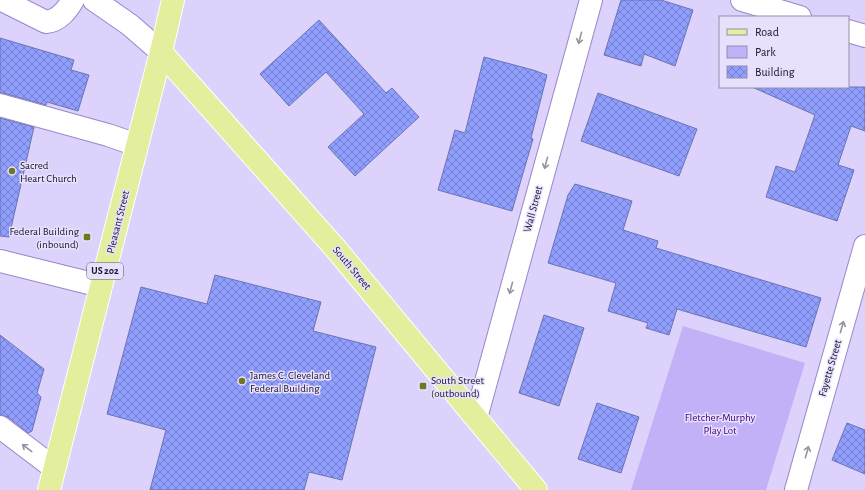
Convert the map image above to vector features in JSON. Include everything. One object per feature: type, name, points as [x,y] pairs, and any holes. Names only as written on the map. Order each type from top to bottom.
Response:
[{"type":"main road","name":"Pleasant Street","points":[[49,490],[173,0]]},
{"type":"main road","name":"South Street","points":[[161,52],[336,249],[536,490]]},
{"type":"street","points":[[2,0],[46,22],[52,22],[59,17],[67,10],[74,0]]},
{"type":"street","points":[[94,0],[130,25],[161,52]]},
{"type":"street","name":"Wall Street","points":[[476,418],[591,0]]},
{"type":"street","points":[[742,0],[797,16]]},
{"type":"street","points":[[849,31],[865,36]]},
{"type":"street","points":[[0,105],[108,135],[137,145]]},
{"type":"street","name":"Fayette Street","points":[[796,490],[865,246]]},
{"type":"street","points":[[0,261],[101,286]]},
{"type":"street","points":[[0,427],[54,468]]},
{"type":"green space","name":"Fletcher-Murphy Play Lot","points":[[683,326],[805,363],[766,490],[631,490]]},
{"type":"building","points":[[621,0],[661,0],[693,10],[675,66],[644,54],[641,66],[604,55]]},
{"type":"building","points":[[319,20],[386,93],[392,88],[419,117],[355,176],[328,147],[364,114],[326,72],[289,106],[260,74]]},
{"type":"building","points":[[0,38],[74,60],[71,70],[89,75],[78,111],[47,102],[46,105],[0,93]]},
{"type":"building","points":[[484,57],[547,75],[531,138],[533,139],[512,211],[438,190],[455,130],[465,133]]},
{"type":"building","points":[[865,87],[865,131],[851,126],[838,165],[854,170],[837,221],[766,197],[776,166],[795,172],[815,115],[754,88]]},
{"type":"building","points":[[598,93],[697,129],[679,176],[581,141]]},
{"type":"building","name":"Sacred Heart Church","points":[[0,118],[34,127],[9,237],[0,236]]},
{"type":"building","points":[[575,184],[632,201],[623,230],[658,241],[656,248],[821,298],[806,347],[677,309],[669,335],[646,328],[648,323],[608,311],[616,283],[548,263],[568,195]]},
{"type":"building","name":"James C. Cleveland Federal Building","points":[[215,275],[321,302],[313,331],[376,347],[342,480],[309,472],[304,490],[150,490],[166,430],[107,414],[141,287],[207,304]]},
{"type":"building","points":[[544,315],[584,328],[559,406],[519,393]]},
{"type":"building","points":[[0,335],[44,369],[37,393],[41,397],[32,431],[28,433],[8,417],[0,415]]},
{"type":"building","points":[[597,403],[639,417],[621,473],[578,459]]},
{"type":"building","points":[[847,423],[865,430],[865,474],[832,460]]},
{"type":"place","name":"Sacred Heart Church","points":[[12,171]]},
{"type":"place","name":"Federal Building (inbound)","points":[[87,237]]},
{"type":"place","name":"James C. Cleveland Federal Building","points":[[242,381]]},
{"type":"place","name":"South Street (outbound)","points":[[423,386]]}]
